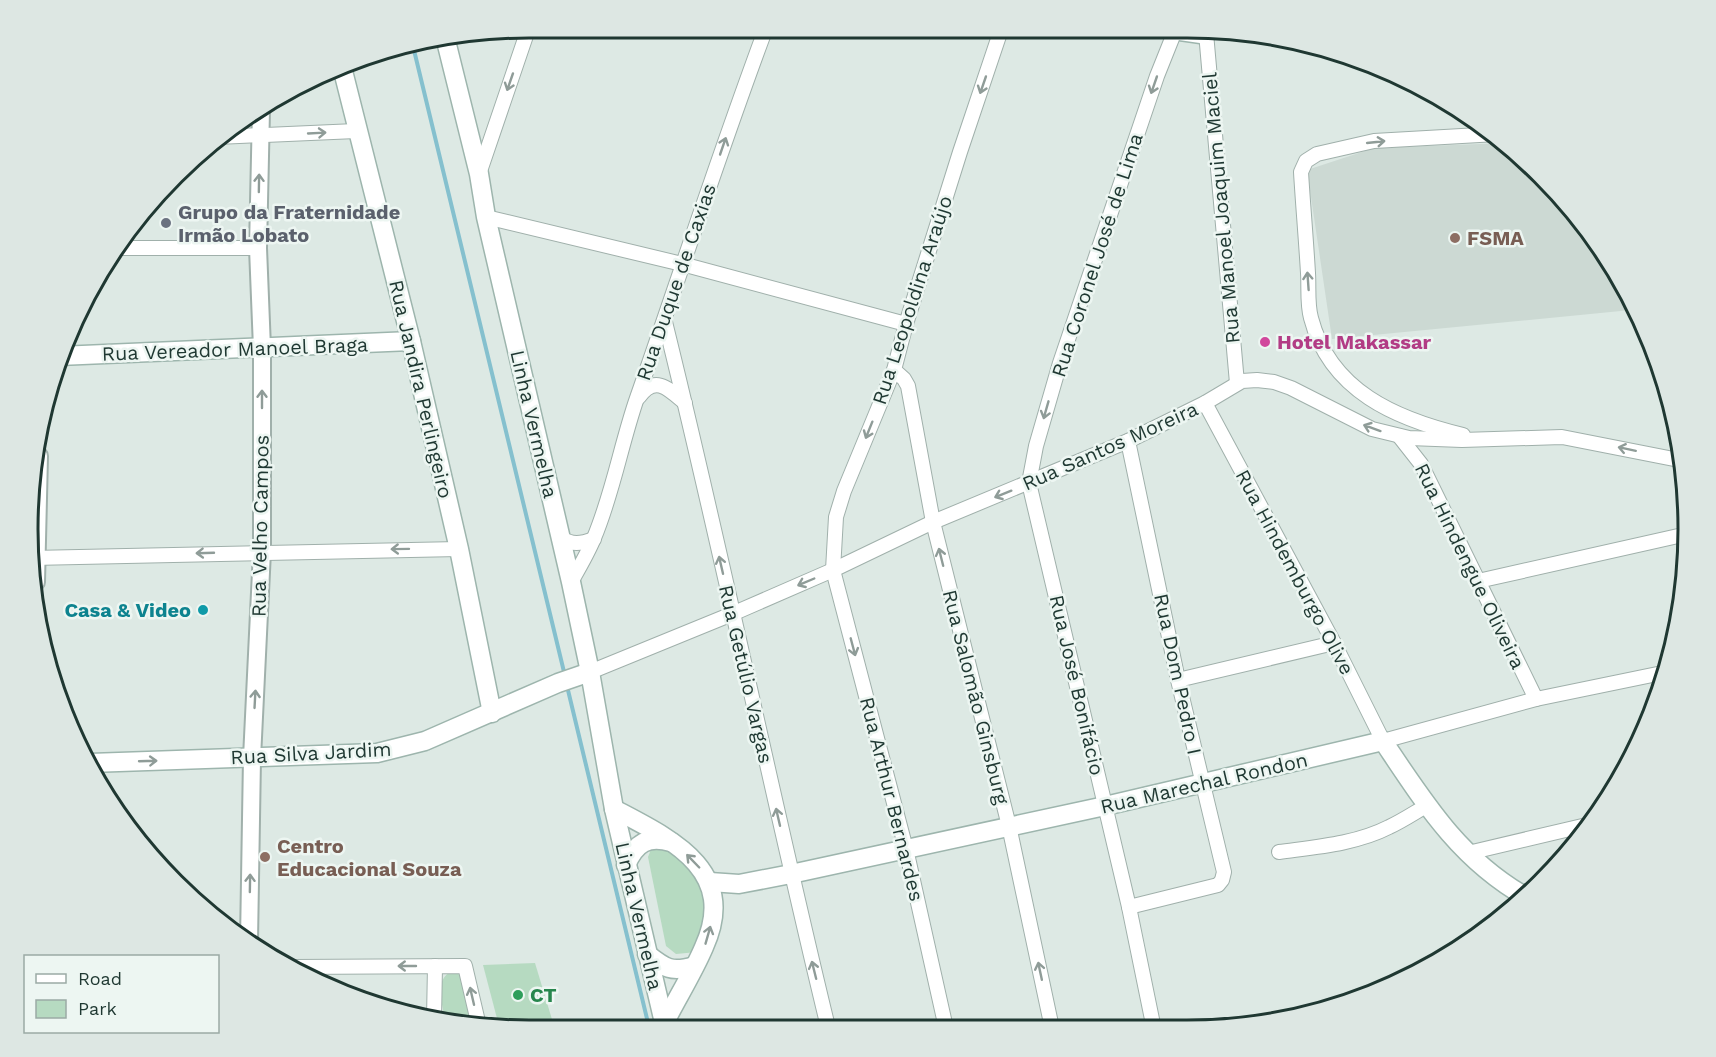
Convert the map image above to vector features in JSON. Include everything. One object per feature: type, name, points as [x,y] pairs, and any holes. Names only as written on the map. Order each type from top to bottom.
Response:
[{"type":"main road","name":"Linha Vermelha","points":[[447,45],[479,174],[486,217],[571,582],[574,678],[614,809],[663,1020]]},
{"type":"main road","name":"Rua Jandira Perlingeiro","points":[[343,74],[411,341],[459,549],[492,713]]},
{"type":"main road","name":"Rua Vereador Manoel Braga","points":[[70,356],[411,341]]},
{"type":"main road","name":"Rua Silva Jardim","points":[[97,763],[377,753],[425,741],[574,678]]},
{"type":"main road","name":"Rua Marechal Rondon","points":[[739,884],[1105,806],[1383,741]]},
{"type":"main road","points":[[1383,741],[1426,806],[1468,853],[1518,891]]},
{"type":"main road","name":"Linha Vermelha","points":[[614,809],[674,843],[697,863],[710,882],[714,902],[705,946],[667,1020]]},
{"type":"main road","points":[[626,865],[631,853],[641,844],[657,839],[674,843]]},
{"type":"main road","points":[[710,882],[739,884]]},
{"type":"main road","points":[[714,902],[739,884]]},
{"type":"main road","points":[[647,954],[669,969],[680,970],[694,966]]},
{"type":"street","points":[[479,174],[525,38]]},
{"type":"street","name":"Rua Duque de Caxias","points":[[571,582],[594,539],[636,401],[665,322],[682,264],[762,38]]},
{"type":"street","name":"Rua Leopoldina Araújo","points":[[833,570],[836,517],[844,491],[894,370],[906,324],[960,152],[998,38]]},
{"type":"street","name":"Rua Coronel José de Lima","points":[[1029,483],[1036,446],[1060,363],[1157,76],[1172,38]]},
{"type":"street","name":"Rua Manoel Joaquim Maciel","points":[[1209,39],[1237,383]]},
{"type":"street","name":"Rua Velho Campos","points":[[249,932],[252,758],[262,551],[262,348],[258,248],[261,117]]},
{"type":"street","points":[[233,137],[356,131]]},
{"type":"street","points":[[1477,439],[1413,420],[1370,399],[1338,372],[1326,355],[1310,316],[1300,172],[1306,161],[1317,154],[1374,141],[1480,135]]},
{"type":"street","points":[[486,217],[682,264],[906,324]]},
{"type":"street","points":[[126,248],[258,248]]},
{"type":"street","name":"Rua Getúlio Vargas","points":[[665,322],[826,1020]]},
{"type":"street","name":"Rua Salomão Ginsburg","points":[[894,370],[908,386],[933,522],[1009,826],[1050,1020]]},
{"type":"street","name":"Rua Santos Moreira","points":[[574,678],[732,614],[833,570],[933,522],[1128,441],[1205,403],[1237,383],[1257,380],[1274,382],[1291,388],[1372,429],[1399,436],[1432,440],[1563,437],[1673,459]]},
{"type":"street","points":[[636,401],[644,390],[653,385],[662,385],[685,403]]},
{"type":"street","name":"Rua Hindemburgo Olive","points":[[1205,403],[1334,644],[1383,741]]},
{"type":"street","name":"Rua Hindengue Oliveira","points":[[1399,436],[1421,464],[1536,699]]},
{"type":"street","name":"Rua Dom Pedro I","points":[[1128,441],[1178,680],[1224,872],[1218,885],[1129,907]]},
{"type":"street","name":"Rua José Bonifácio","points":[[1029,483],[1129,907],[1152,1020]]},
{"type":"street","points":[[1478,581],[1678,536]]},
{"type":"street","points":[[560,538],[571,544],[594,539]]},
{"type":"street","points":[[39,558],[262,551],[459,549]]},
{"type":"street","name":"Rua Arthur Bernardes","points":[[833,570],[906,849],[944,1020]]},
{"type":"street","points":[[1178,680],[1334,644]]},
{"type":"street","name":"Rua Marechal Rondon","points":[[1383,741],[1536,699],[1656,674]]},
{"type":"street","points":[[1279,852],[1317,847],[1366,836],[1389,828],[1426,806]]},
{"type":"street","points":[[1468,853],[1577,827]]},
{"type":"street","points":[[434,1010],[435,966]]},
{"type":"street","points":[[307,967],[465,966],[477,1016]]},
{"type":"shaded area","name":"FSMA","points":[[1492,144],[1535,181],[1557,205],[1596,256],[1628,310],[1332,339],[1307,170],[1374,148]]},
{"type":"green space","points":[[654,842],[691,858],[710,906],[697,952],[676,954],[666,946],[648,857]]},
{"type":"green space","name":"CT","points":[[535,963],[552,1020],[497,1018],[483,965]]},
{"type":"green space","points":[[452,971],[457,972],[464,981],[471,1016],[443,1012],[441,986],[446,975]]},
{"type":"waterway","points":[[414,51],[565,676]]},
{"type":"waterway","points":[[567,686],[647,1020]]},
{"type":"place","name":"Grupo da Fraternidade Irmão Lobato","points":[[166,223]]},
{"type":"place","name":"FSMA","points":[[1455,238]]},
{"type":"place","name":"Hotel Makassar","points":[[1265,342]]},
{"type":"place","name":"Casa & Video","points":[[203,610]]},
{"type":"place","name":"Centro Educacional Souza","points":[[265,857]]},
{"type":"place","name":"CT","points":[[518,995]]}]
